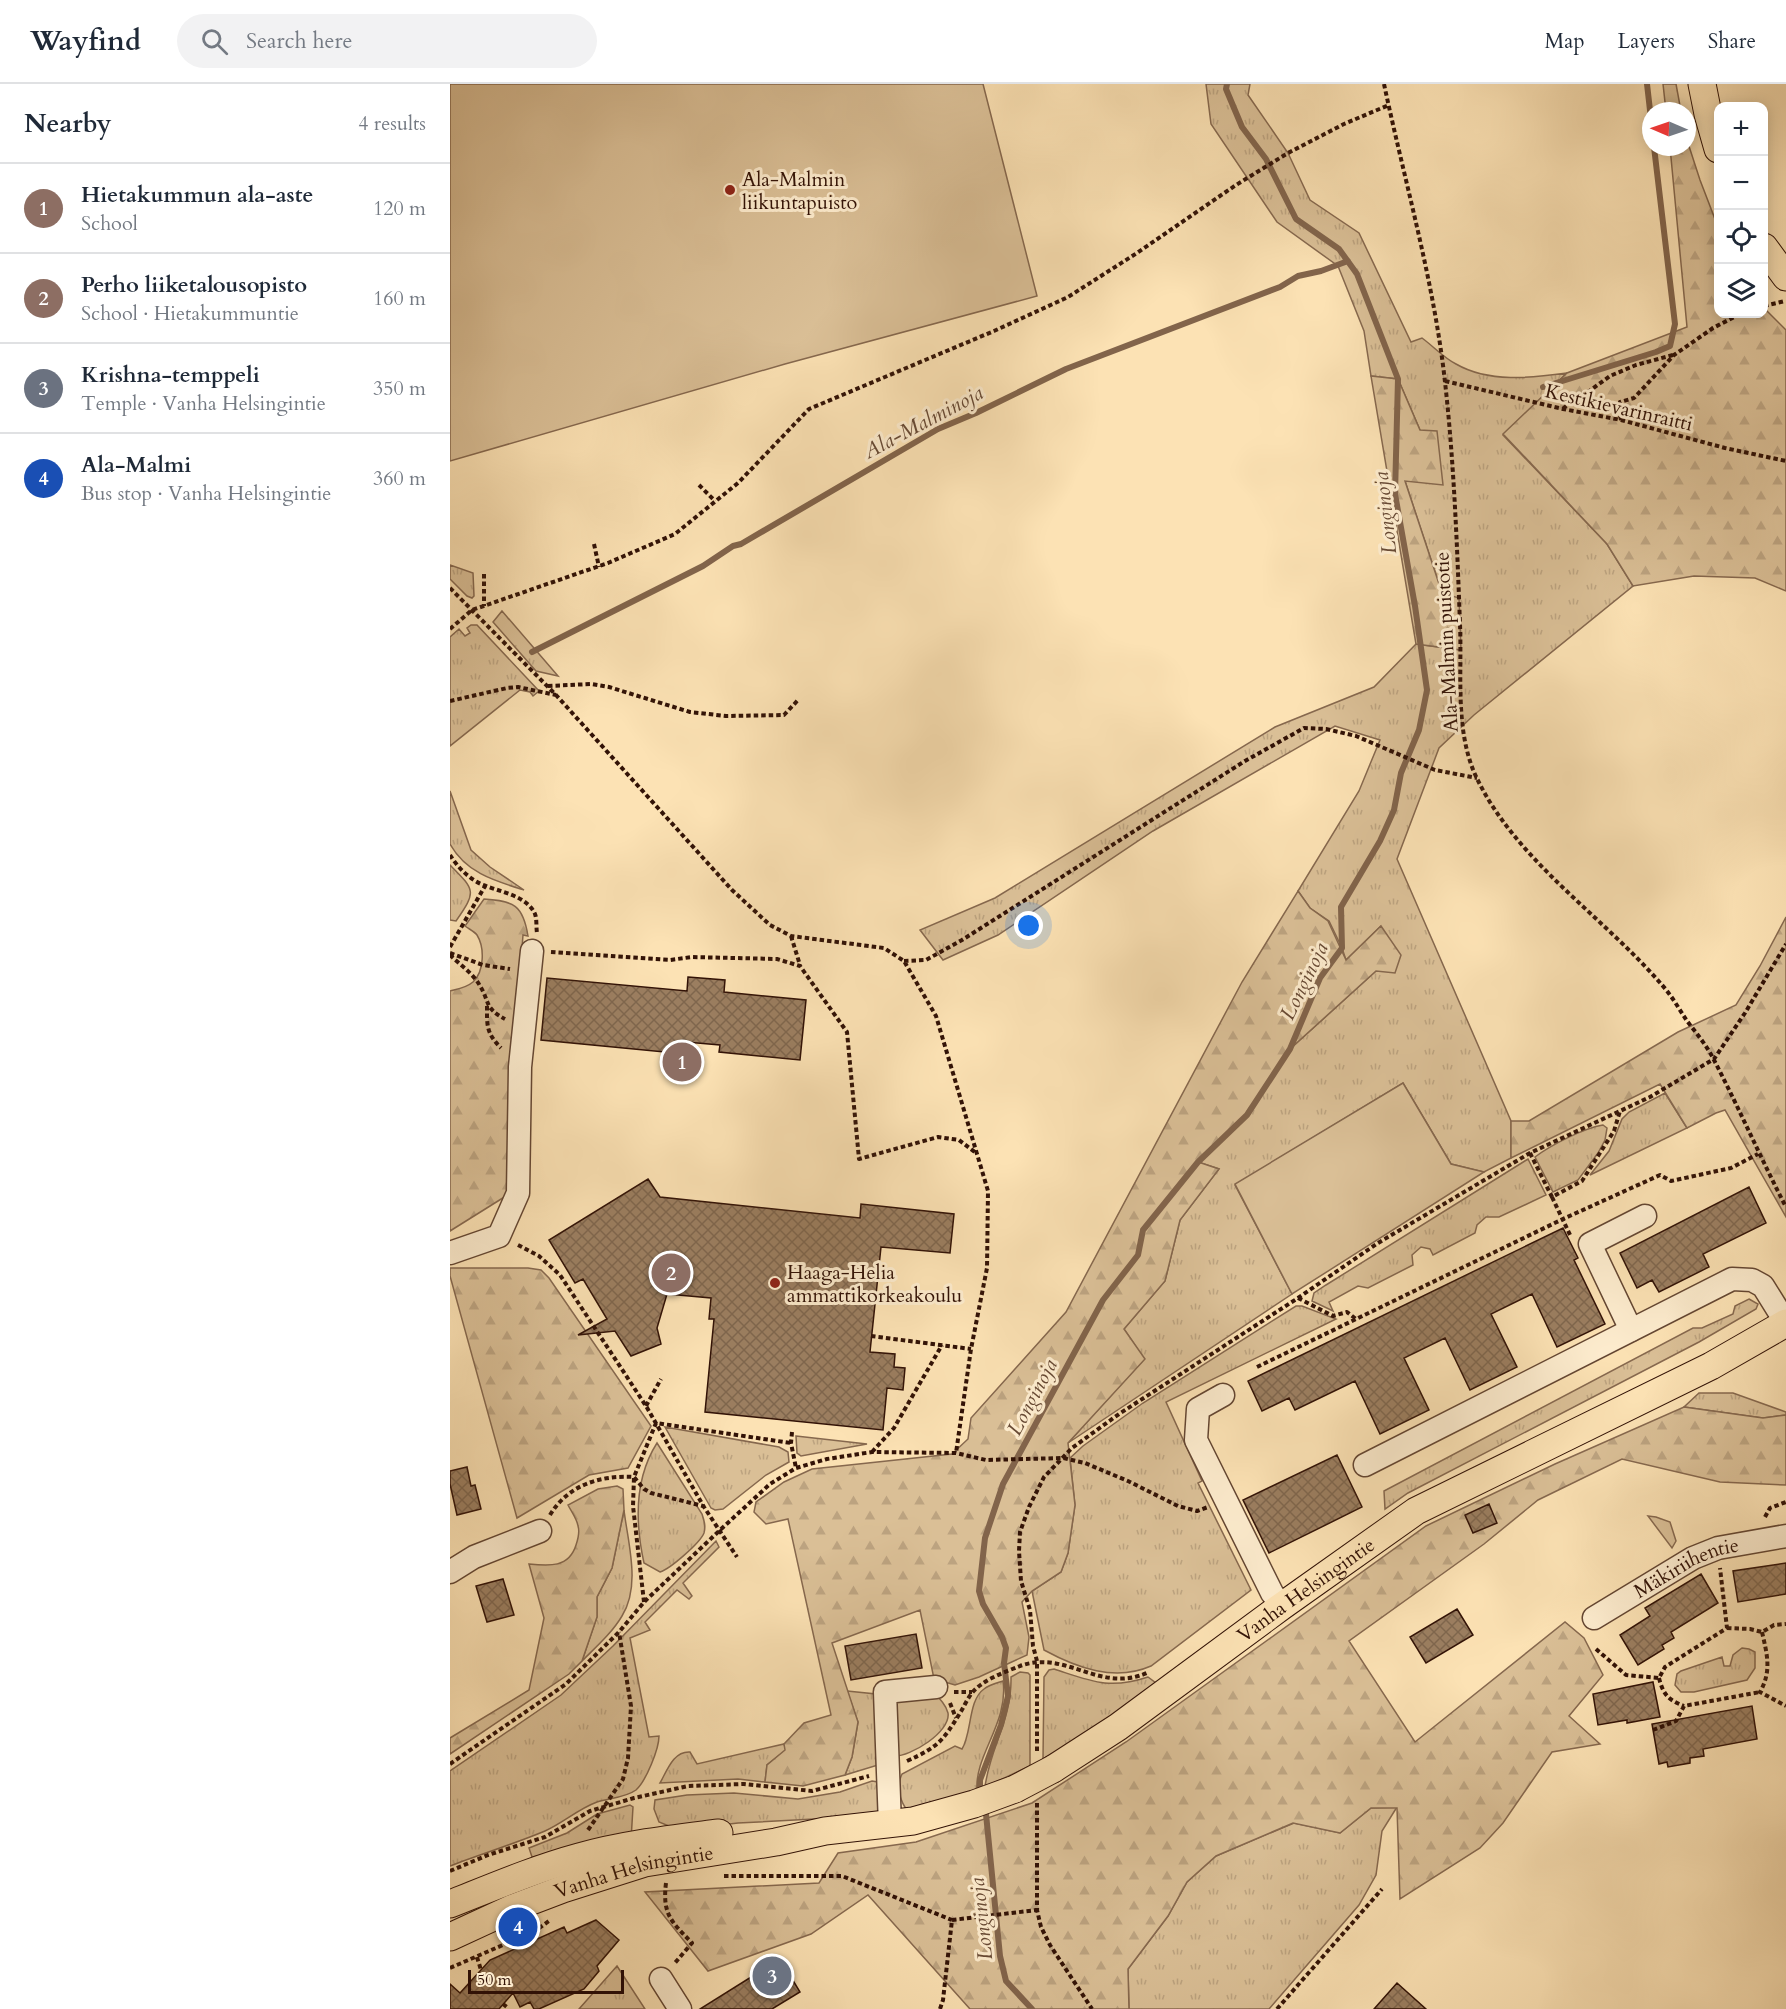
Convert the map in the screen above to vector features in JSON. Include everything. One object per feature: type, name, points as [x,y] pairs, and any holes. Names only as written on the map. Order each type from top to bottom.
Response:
[{"type":"main road","points":[[1702,84],[1714,133]]},
{"type":"main road","points":[[1768,252],[1786,277]]},
{"type":"main road","name":"Vanha Helsingintie","points":[[450,1937],[513,1908],[563,1889],[645,1863],[776,1842],[825,1831],[890,1825],[945,1814],[1014,1788],[1053,1769],[1118,1727],[1416,1511],[1712,1366],[1786,1323]]},
{"type":"main road","name":"Vanha Helsingintie","points":[[450,1904],[578,1857],[646,1842],[775,1827],[825,1831]]},
{"type":"street","points":[[450,1253],[499,1236],[518,1193],[520,1067],[531,960]]},
{"type":"street","points":[[1631,1330],[1590,1245],[1645,1216]]},
{"type":"street","points":[[1365,1465],[1732,1279],[1752,1280],[1763,1286],[1786,1323]]},
{"type":"street","points":[[1223,1395],[1198,1409],[1196,1440],[1272,1593],[1282,1606]]},
{"type":"street","points":[[450,1572],[474,1557],[540,1531]]},
{"type":"street","name":"Mäkiriihentie","points":[[1594,1618],[1693,1558],[1718,1548],[1786,1536]]},
{"type":"street","points":[[890,1825],[885,1692],[936,1687]]},
{"type":"street","points":[[661,1979],[680,2009]]},
{"type":"path","name":"Ala-Malmin puistotie","points":[[1384,84],[1428,283],[1445,381],[1459,598],[1461,709],[1466,745],[1486,795],[1513,834],[1542,866],[1665,987],[1714,1059],[1758,1154],[1786,1207]]},
{"type":"path","points":[[450,629],[472,610],[599,567],[675,534],[738,483],[809,410],[994,332],[1068,297],[1286,154],[1344,124],[1389,105]]},
{"type":"path","points":[[1768,305],[1786,301]]},
{"type":"path","points":[[1621,420],[1620,402],[1634,398],[1674,355],[1713,328],[1732,318]]},
{"type":"path","points":[[1563,409],[1575,397],[1588,392],[1610,376],[1636,365],[1674,355]]},
{"type":"path","name":"Kestikievarinraitti","points":[[1445,381],[1563,409],[1621,420],[1725,448],[1786,461]]},
{"type":"path","points":[[699,485],[715,501]]},
{"type":"path","points":[[594,544],[599,567]]},
{"type":"path","points":[[484,574],[484,606]]},
{"type":"path","points":[[450,588],[556,695],[732,890],[770,925],[791,936],[884,948],[904,961],[936,1016],[988,1191],[987,1268],[971,1349],[956,1453]]},
{"type":"path","points":[[548,687],[591,684],[609,687],[690,712],[726,716],[784,715],[799,699]]},
{"type":"path","points":[[450,701],[519,687],[556,695]]},
{"type":"path","points":[[904,961],[926,960],[962,940],[1245,761],[1304,728],[1326,729],[1356,736],[1429,768],[1478,778]]},
{"type":"path","points":[[450,855],[464,873],[484,886],[499,889],[516,897],[535,914],[537,934],[531,960]]},
{"type":"path","points":[[450,947],[484,886]]},
{"type":"path","points":[[791,936],[800,966],[847,1032],[859,1159],[938,1137],[959,1140],[977,1154]]},
{"type":"path","points":[[1037,1661],[1033,1646],[1030,1610],[1021,1581],[1020,1532],[1044,1477],[1072,1448],[1119,1414],[1298,1298],[1378,1243],[1530,1153],[1650,1097],[1714,1059],[1745,1013],[1786,944]]},
{"type":"path","points":[[450,954],[483,965],[515,970],[531,960],[670,960],[692,957],[777,958],[800,966]]},
{"type":"path","points":[[450,954],[480,985],[487,1005],[488,1029],[491,1038],[520,1067]]},
{"type":"path","points":[[487,1005],[523,1035]]},
{"type":"path","points":[[1552,1197],[1582,1181],[1614,1131],[1620,1111]]},
{"type":"path","points":[[1530,1153],[1568,1229]]},
{"type":"path","points":[[1257,1367],[1659,1175],[1671,1181],[1731,1168],[1758,1154]]},
{"type":"path","points":[[499,1236],[539,1256],[560,1275],[646,1406],[704,1507],[737,1557]]},
{"type":"path","points":[[1298,1298],[1333,1316],[1347,1312],[1356,1319]]},
{"type":"path","points":[[872,1336],[971,1349]]},
{"type":"path","points":[[872,1452],[894,1428],[942,1346]]},
{"type":"path","points":[[646,1406],[661,1379]]},
{"type":"path","points":[[656,1423],[791,1443]]},
{"type":"path","points":[[644,1602],[633,1506],[634,1477],[656,1423]]},
{"type":"path","points":[[792,1432],[791,1443],[796,1468]]},
{"type":"path","points":[[450,1764],[566,1684],[619,1632],[644,1602],[719,1531],[770,1484],[796,1468],[827,1459],[872,1452],[956,1453],[986,1461],[1063,1458],[1085,1463],[1178,1506],[1197,1510],[1227,1502]]},
{"type":"path","points":[[540,1531],[558,1502],[590,1481],[619,1476],[634,1477],[644,1489],[651,1493],[704,1507]]},
{"type":"path","points":[[1765,1517],[1770,1508],[1786,1502]]},
{"type":"path","points":[[1718,1548],[1727,1628]]},
{"type":"path","points":[[1786,1624],[1774,1625],[1762,1632],[1727,1628],[1665,1667],[1659,1678],[1662,1692],[1684,1706],[1760,1692],[1786,1706]]},
{"type":"path","points":[[606,1806],[623,1779],[628,1758],[631,1706],[619,1632]]},
{"type":"path","points":[[1760,1692],[1766,1682],[1769,1661],[1762,1632]]},
{"type":"path","points":[[1596,1649],[1626,1675],[1659,1678]]},
{"type":"path","points":[[889,1769],[929,1751],[941,1742],[950,1731],[972,1692],[987,1681],[1019,1666],[1037,1661],[1058,1663],[1110,1679],[1142,1676],[1153,1671]]},
{"type":"path","points":[[1653,1730],[1676,1721],[1684,1706]]},
{"type":"path","points":[[450,1870],[545,1837],[590,1811],[688,1786],[744,1784],[812,1791],[848,1783]]},
{"type":"path","points":[[712,1876],[842,1876],[952,1920],[1037,1910]]},
{"type":"path","points":[[661,1979],[692,1944],[672,1921],[664,1902],[666,1877]]},
{"type":"path","points":[[1277,2009],[1382,1889]]},
{"type":"path","points":[[450,1968],[535,1931],[553,1919]]},
{"type":"path","points":[[940,2009],[945,1989],[952,1920]]},
{"type":"path","points":[[1041,1927],[1092,2009]]},
{"type":"path","points":[[477,1957],[481,1970]]},
{"type":"path","points":[[503,2004],[508,2009]]},
{"type":"green space","name":"Ala-Malmin liikuntapuisto","points":[[450,84],[983,84],[1037,296],[785,364],[450,461]]},
{"type":"green space","points":[[1206,84],[1250,84],[1248,95],[1288,153],[1310,200],[1359,233],[1411,342],[1422,338],[1443,355],[1469,370],[1496,377],[1567,373],[1503,435],[1607,544],[1633,586],[1474,715],[1439,748],[1397,859],[1511,1121],[1511,1158],[1484,1172],[1451,1164],[1403,1083],[1235,1185],[1292,1294],[1068,1443],[1144,1359],[1124,1329],[1165,1281],[1180,1220],[1219,1169],[1198,1162],[1247,1115],[1290,1049],[1376,971],[1380,927],[1346,960],[1329,921],[1310,908],[1298,891],[1359,791],[1380,740],[1335,726],[1153,831],[998,935],[943,960],[920,930],[995,898],[1275,727],[1374,687],[1416,644],[1461,650],[1405,481],[1420,430],[1398,379],[1371,376],[1364,331],[1338,266],[1277,222],[1211,124]]},
{"type":"green space","points":[[1663,84],[1676,84],[1679,102],[1665,102]]},
{"type":"green space","points":[[1671,156],[1692,156],[1714,217],[1714,318],[1768,318],[1768,312],[1786,330],[1786,591],[1755,578],[1694,576],[1633,586],[1607,544],[1503,434],[1567,373],[1687,327]]},
{"type":"green space","points":[[1371,376],[1398,379],[1420,430],[1437,431],[1443,485],[1405,481],[1442,593],[1459,598],[1461,650],[1416,644]]},
{"type":"green space","points":[[450,565],[473,573],[474,596],[472,598],[450,579]]},
{"type":"green space","points":[[502,611],[558,676],[536,671],[493,622]]},
{"type":"green space","points":[[477,625],[539,691],[533,696],[530,692],[520,690],[450,746],[450,637],[459,629],[465,636],[470,633],[467,628]]},
{"type":"green space","points":[[450,791],[471,850],[490,867],[524,890],[482,874],[464,862],[457,854],[450,844]]},
{"type":"green space","points":[[450,865],[464,880],[470,891],[470,897],[456,921],[450,920]]},
{"type":"green space","points":[[1298,891],[1310,908],[1328,921],[1346,960],[1381,926],[1401,955],[1395,973],[1376,971],[1290,1049],[1247,1115],[1198,1162],[1219,1169],[1180,1220],[1165,1281],[1124,1329],[1145,1359],[1068,1443],[1075,1505],[1068,1553],[1061,1572],[1032,1591],[1022,1602],[1029,1637],[1027,1655],[979,1677],[955,1685],[934,1679],[920,1610],[832,1643],[858,1722],[852,1757],[845,1775],[803,1786],[765,1782],[767,1765],[785,1750],[784,1744],[804,1723],[831,1715],[788,1519],[766,1524],[754,1512],[756,1502],[784,1482],[812,1469],[952,1454],[968,1439],[971,1418],[1066,1312],[1242,982]]},
{"type":"green space","points":[[484,899],[510,903],[520,911],[528,936],[523,935],[511,1093],[514,1191],[450,1231],[450,991],[462,988],[477,978],[482,960],[480,940],[465,926]]},
{"type":"green space","points":[[1786,917],[1786,1217],[1725,1110],[1687,1128],[1660,1084],[1511,1158],[1511,1121],[1529,1121],[1678,1032],[1736,1005]]},
{"type":"green space","points":[[1403,1083],[1451,1164],[1484,1172],[1292,1294],[1235,1184]]},
{"type":"green space","points":[[1665,1093],[1687,1128],[1590,1175],[1609,1151],[1622,1119],[1629,1112]]},
{"type":"green space","points":[[1603,1125],[1607,1128],[1605,1140],[1578,1180],[1553,1192],[1535,1157],[1568,1138]]},
{"type":"green space","points":[[1528,1159],[1546,1195],[1499,1217],[1486,1217],[1477,1225],[1475,1233],[1433,1255],[1430,1249],[1421,1247],[1412,1255],[1413,1265],[1368,1288],[1358,1286],[1329,1302],[1333,1311],[1312,1301],[1314,1293],[1326,1285]]},
{"type":"green space","points":[[450,1268],[528,1268],[541,1270],[549,1278],[651,1426],[628,1468],[589,1475],[517,1518],[450,1276]]},
{"type":"green space","points":[[1749,1299],[1758,1304],[1756,1309],[1699,1342],[1408,1493],[1385,1509],[1384,1491],[1693,1328],[1702,1328],[1733,1314],[1735,1306]]},
{"type":"green space","points":[[1296,1306],[1302,1306],[1336,1319],[1166,1402],[1202,1481],[1198,1483],[1251,1590],[1151,1666],[1137,1671],[1110,1673],[1096,1671],[1044,1650],[1032,1591],[1061,1572],[1068,1553],[1075,1505],[1070,1458],[1143,1403]]},
{"type":"green space","points":[[1699,1393],[1733,1393],[1786,1412],[1786,1415],[1763,1418],[1684,1407]]},
{"type":"green space","points":[[1684,1407],[1763,1418],[1786,1415],[1786,1485],[1720,1482],[1622,1459],[1538,1500],[1484,1544],[1349,1641],[1415,1742],[1565,1622],[1584,1638],[1603,1675],[1569,1716],[1600,1744],[1552,1752],[1503,1823],[1480,1848],[1400,1899],[1397,1808],[1371,1808],[1340,1833],[1293,1823],[1216,1856],[1187,1882],[1168,1916],[1128,1969],[1129,2009],[970,2009],[868,1895],[811,1934],[708,1971],[645,1892],[819,1883],[838,1853],[916,1842],[1032,1803],[1126,1742],[1426,1526],[1555,1464]]},
{"type":"green space","points":[[665,1427],[779,1447],[788,1452],[789,1462],[766,1475],[723,1509],[715,1510],[711,1508]]},
{"type":"green space","points":[[796,1436],[867,1444],[801,1456],[797,1453]]},
{"type":"green space","points":[[657,1443],[702,1514],[705,1525],[704,1533],[697,1543],[677,1561],[660,1572],[644,1563],[638,1517],[640,1486],[649,1457]]},
{"type":"green space","points":[[617,1486],[623,1489],[624,1510],[612,1568],[597,1597],[597,1617],[582,1661],[569,1674],[450,1754],[450,1738],[529,1690],[544,1618],[529,1564],[551,1565],[569,1558],[576,1545],[579,1531],[568,1505],[598,1489]]},
{"type":"green space","points":[[624,1510],[632,1564],[628,1604],[614,1628],[582,1661],[597,1617],[597,1597],[612,1568]]},
{"type":"green space","points":[[1648,1516],[1670,1522],[1676,1541],[1672,1548]]},
{"type":"green space","points":[[716,1541],[719,1547],[683,1583],[692,1596],[689,1599],[677,1590],[645,1622],[650,1630],[630,1638],[649,1737],[659,1736],[657,1749],[640,1786],[627,1795],[590,1805],[545,1831],[450,1866],[450,1771],[561,1695],[613,1646]]},
{"type":"green space","points":[[1742,1648],[1755,1652],[1755,1668],[1747,1680],[1694,1692],[1681,1692],[1675,1685],[1677,1674],[1681,1671],[1722,1657],[1724,1666],[1730,1666],[1733,1655]]},
{"type":"green space","points":[[1054,1669],[1100,1682],[1122,1683],[1148,1677],[1156,1683],[1087,1733],[1043,1759],[1044,1677],[1049,1670]]},
{"type":"green space","points":[[1020,1672],[1030,1675],[1030,1766],[985,1787],[991,1759],[1005,1720],[1011,1677]]},
{"type":"green space","points":[[1003,1681],[1001,1711],[981,1765],[977,1791],[906,1809],[899,1792],[902,1774],[955,1746],[962,1749],[979,1694],[988,1686]]},
{"type":"green space","points":[[847,1691],[876,1694],[878,1765],[845,1775],[852,1757],[858,1722]]},
{"type":"green space","points":[[934,1693],[948,1713],[943,1728],[919,1748],[894,1756],[893,1707],[898,1698]]},
{"type":"green space","points":[[784,1744],[786,1750],[767,1765],[765,1782],[738,1779],[660,1783],[675,1758],[684,1753],[690,1752],[697,1764]]},
{"type":"green space","points":[[872,1781],[884,1786],[878,1813],[676,1829],[659,1822],[654,1809],[655,1800],[687,1795],[734,1793],[798,1799],[840,1792]]},
{"type":"green space","points":[[630,1805],[633,1807],[631,1840],[532,1857],[529,1848],[567,1833],[597,1814]]},
{"type":"green space","points":[[1397,1807],[1382,1831],[1376,1875],[1359,1905],[1269,2009],[1129,2009],[1128,1969],[1168,1916],[1187,1882],[1216,1856],[1294,1823],[1340,1833],[1371,1808]]},
{"type":"green space","points":[[617,1966],[645,2009],[579,2009]]},
{"type":"building","points":[[688,977],[725,980],[724,992],[806,1000],[800,1060],[719,1052],[720,1045],[686,1042],[685,1054],[541,1040],[547,978],[687,991]]},
{"type":"building","points":[[648,1179],[660,1197],[860,1218],[861,1204],[954,1214],[950,1253],[881,1247],[870,1352],[895,1354],[894,1367],[905,1368],[903,1390],[887,1388],[883,1430],[705,1412],[714,1319],[709,1319],[711,1298],[667,1294],[657,1328],[661,1344],[631,1356],[615,1331],[578,1335],[607,1319],[583,1279],[575,1283],[549,1240]]},
{"type":"building","points":[[1749,1187],[1766,1223],[1703,1254],[1709,1267],[1659,1292],[1652,1280],[1637,1288],[1620,1253]]},
{"type":"building","points":[[1563,1228],[1578,1258],[1574,1260],[1605,1324],[1557,1347],[1532,1294],[1491,1314],[1517,1367],[1470,1390],[1445,1338],[1404,1358],[1429,1410],[1380,1434],[1355,1381],[1295,1410],[1289,1398],[1262,1411],[1248,1381]]},
{"type":"building","points":[[1337,1455],[1362,1507],[1269,1553],[1243,1500]]},
{"type":"building","points":[[467,1467],[471,1486],[475,1485],[481,1509],[457,1515],[450,1484],[450,1471]]},
{"type":"building","points":[[1489,1504],[1497,1523],[1473,1533],[1465,1515]]},
{"type":"building","points":[[1786,1563],[1786,1594],[1738,1602],[1733,1571]]},
{"type":"building","points":[[1701,1574],[1718,1603],[1671,1632],[1674,1638],[1662,1645],[1664,1649],[1638,1665],[1620,1635],[1650,1616],[1645,1608]]},
{"type":"building","points":[[503,1579],[514,1615],[487,1622],[476,1586]]},
{"type":"building","points":[[1457,1609],[1473,1635],[1426,1663],[1410,1637]]},
{"type":"building","points":[[916,1634],[922,1668],[851,1680],[845,1646]]},
{"type":"building","points":[[1653,1682],[1660,1717],[1598,1725],[1593,1694]]},
{"type":"building","points":[[1752,1706],[1757,1739],[1703,1749],[1704,1756],[1690,1758],[1690,1763],[1668,1767],[1667,1762],[1659,1764],[1652,1724]]},
{"type":"building","points":[[596,1920],[619,1940],[597,1966],[599,1971],[584,1989],[539,2009],[534,2009],[530,2002],[520,2007],[513,1993],[499,2009],[450,2009],[450,1984],[460,1993],[490,1960],[564,1927],[567,1933]]},
{"type":"building","points":[[780,1959],[800,1992],[772,2009],[700,2009]]},
{"type":"building","points":[[1397,1983],[1426,2009],[1374,2009]]},
{"type":"waterway","name":"Longinoja","points":[[980,1789],[980,1780],[1001,1725],[1008,1696],[1004,1663],[1006,1648],[983,1604],[979,1591],[985,1538],[1003,1484],[1103,1300],[1138,1255],[1143,1230],[1198,1162],[1247,1115],[1290,1049],[1320,978],[1342,948],[1341,907],[1380,841],[1394,810],[1401,773],[1419,730],[1427,690],[1395,494],[1398,379],[1357,274],[1339,249],[1296,219],[1266,159],[1242,127],[1226,89],[1227,84]]},
{"type":"waterway","points":[[1647,84],[1649,102]]},
{"type":"waterway","points":[[1543,387],[1670,346],[1675,324],[1655,156]]},
{"type":"waterway","name":"Ala-Malminoja","points":[[532,652],[703,566],[733,546],[741,544],[938,429],[1066,369],[1280,287],[1298,276],[1321,271],[1348,261]]},
{"type":"waterway","name":"Longinoja","points":[[986,1814],[1000,1956],[1006,1981],[1032,2009]]},
{"type":"place","name":"Ala-Malmin liikuntapuisto","points":[[730,190]]},
{"type":"place","name":"Hietakummun ala-aste","points":[[682,1062]]},
{"type":"place","name":"Perho liiketalousopisto","points":[[671,1273]]},
{"type":"place","name":"Haaga-Helia ammattikorkeakoulu","points":[[775,1283]]},
{"type":"place","name":"Ala-Malmi","points":[[518,1927]]},
{"type":"place","name":"Krishna-temppeli","points":[[772,1976]]}]
